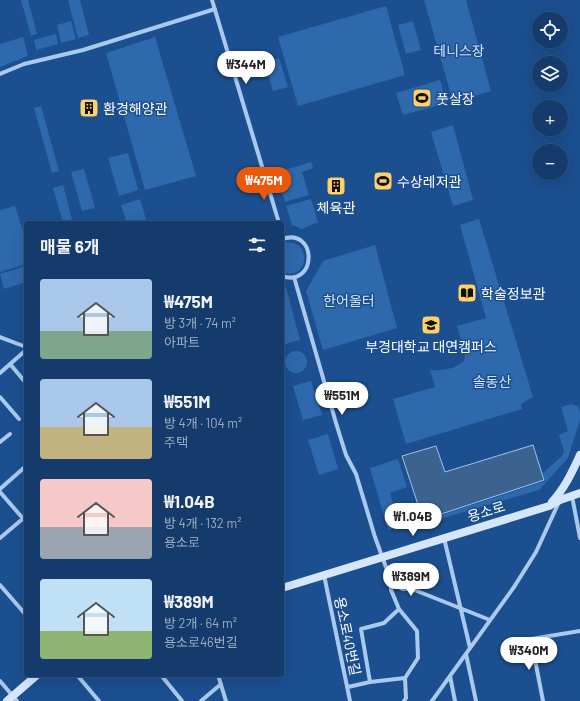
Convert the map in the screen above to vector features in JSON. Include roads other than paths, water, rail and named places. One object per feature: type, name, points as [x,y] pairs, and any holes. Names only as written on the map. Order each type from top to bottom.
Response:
[{"type":"main road","points":[[549,506],[562,491],[580,455]]},
{"type":"main road","name":"용소로","points":[[284,587],[549,506],[560,500],[576,495]]},
{"type":"main road","points":[[12,699],[35,677]]},
{"type":"street","points":[[212,0],[278,221]]},
{"type":"street","points":[[0,74],[24,64],[84,50],[215,9]]},
{"type":"street","points":[[284,237],[299,240],[309,252],[307,268],[302,274],[294,277],[284,276]]},
{"type":"street","points":[[294,277],[346,455],[356,474],[375,537],[391,581],[391,590],[399,609],[417,631],[418,658],[406,678],[406,698],[404,701]]},
{"type":"street","points":[[0,337],[24,346]]},
{"type":"street","points":[[0,372],[24,352]]},
{"type":"street","points":[[10,364],[24,381]]},
{"type":"street","points":[[0,397],[19,419]]},
{"type":"street","points":[[0,442],[10,434]]},
{"type":"street","points":[[24,468],[0,490],[24,518]]},
{"type":"street","points":[[576,495],[580,538]]},
{"type":"street","points":[[432,701],[514,587],[536,552],[560,500]]},
{"type":"street","points":[[0,538],[24,520]]},
{"type":"street","points":[[444,538],[470,648]]},
{"type":"street","name":"용소로40번길","points":[[324,575],[350,701]]},
{"type":"street","points":[[391,581],[402,589],[412,589],[490,620]]},
{"type":"street","points":[[0,585],[24,613]]},
{"type":"street","points":[[370,682],[361,629],[384,623],[399,609]]},
{"type":"street","points":[[543,701],[531,639],[580,631]]},
{"type":"street","points":[[466,654],[476,701]]},
{"type":"street","points":[[450,676],[455,701]]},
{"type":"street","points":[[79,677],[99,701]]},
{"type":"street","points":[[163,677],[182,701]]},
{"type":"street","points":[[219,677],[226,701]]},
{"type":"street","points":[[348,687],[370,682],[406,678]]},
{"type":"street","points":[[0,681],[12,699]]},
{"type":"street","points":[[201,701],[221,684]]},
{"type":"place","name":"풋살장","points":[[422,98]]},
{"type":"place","name":"환경해양관","points":[[89,108]]},
{"type":"place","name":"수상레저관","points":[[383,181]]},
{"type":"place","name":"체육관","points":[[336,186]]},
{"type":"place","name":"학술정보관","points":[[467,293]]},
{"type":"place","name":"부경대학교 대연캠퍼스","points":[[431,325]]},
{"type":"park label","name":"테니스장","points":[[459,50]]},
{"type":"park label","name":"한어울터","points":[[349,300]]},
{"type":"park label","name":"솔동산","points":[[492,381]]}]
